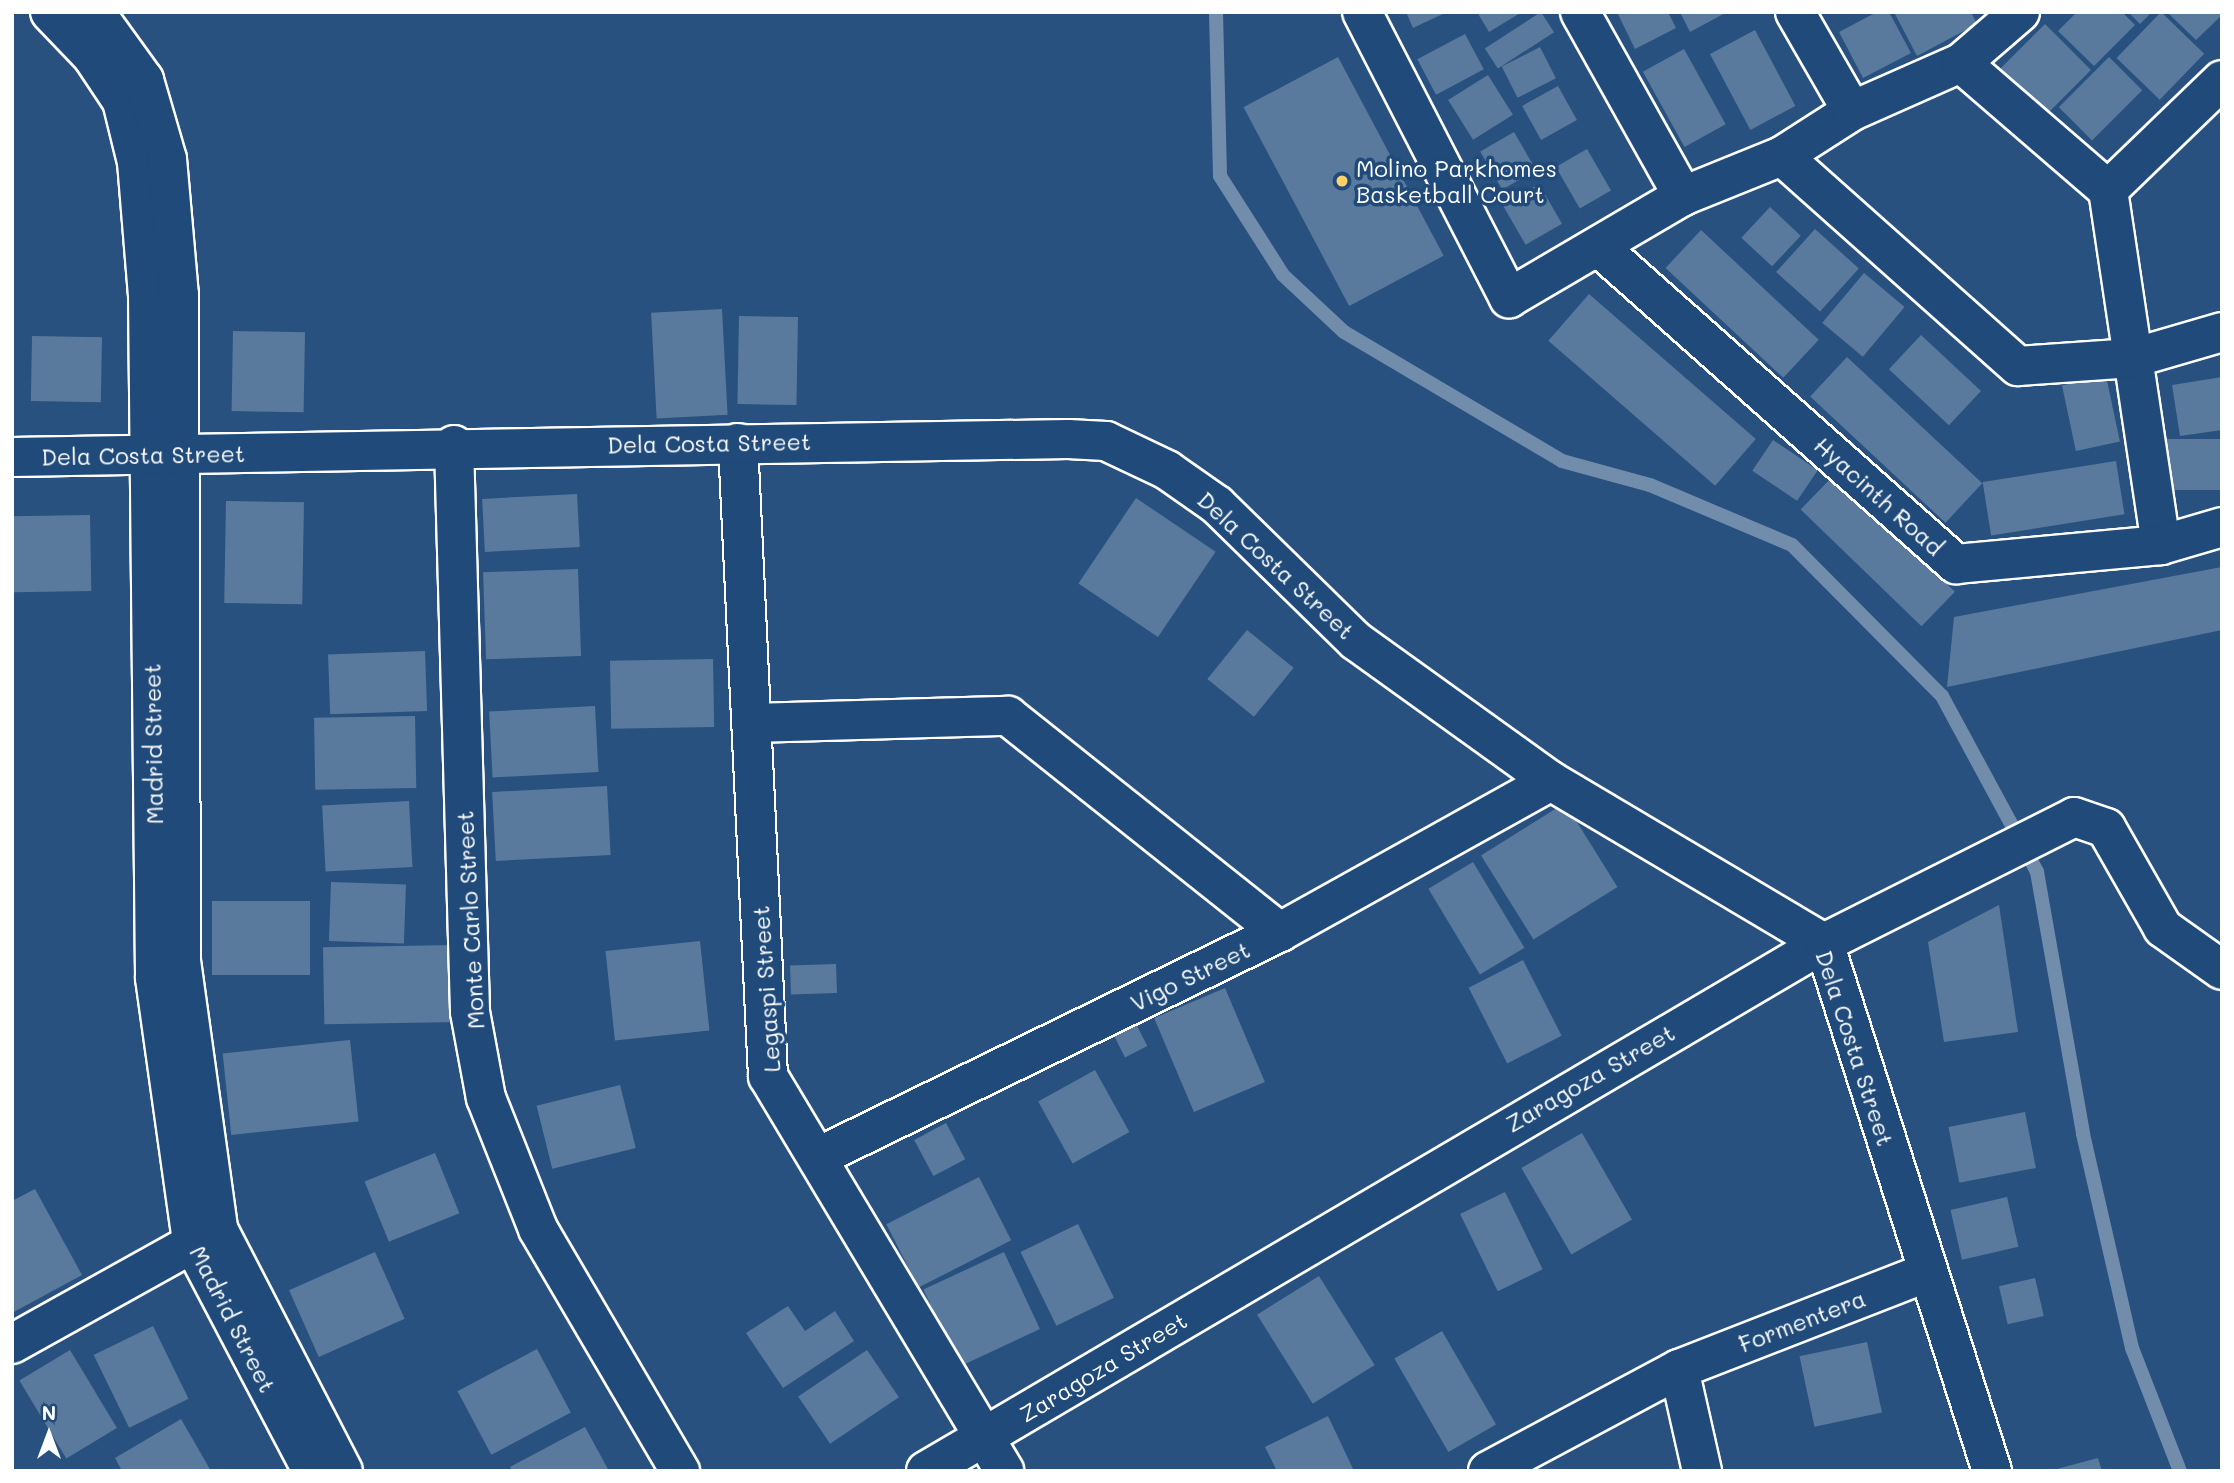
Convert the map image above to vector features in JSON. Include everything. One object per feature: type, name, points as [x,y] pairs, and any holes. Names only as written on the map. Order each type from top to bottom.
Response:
[{"type":"street","name":"Madrid Street","points":[[50,12],[70,28],[122,101],[136,162],[165,455]]},
{"type":"street","name":"Madrid Street","points":[[95,12],[144,80],[167,159],[179,295],[165,455],[155,978],[205,1236],[312,1471]]},
{"type":"street","points":[[1362,12],[1509,298],[1601,248],[1683,196],[1782,156],[1852,111],[1961,63],[2008,17]]},
{"type":"street","points":[[1580,12],[1683,196]]},
{"type":"street","points":[[1795,12],[1852,111]]},
{"type":"street","points":[[1961,63],[2108,191],[2161,545]]},
{"type":"street","points":[[2108,191],[2222,80]]},
{"type":"street","points":[[1782,156],[2018,366],[2133,358],[2222,332]]},
{"type":"street","name":"Hyacinth Road","points":[[1601,248],[1956,564],[2161,545],[2222,527]]},
{"type":"street","name":"Dela Costa Street","points":[[12,457],[165,455],[454,445],[1106,441],[1167,470],[1217,505],[1356,641],[1551,781],[1824,943],[1925,1273],[1992,1471]]},
{"type":"street","name":"Legaspi Street","points":[[738,443],[768,1076],[820,1156],[1004,1471]]},
{"type":"street","name":"Monte Carlo Street","points":[[454,445],[470,1012],[486,1098],[538,1229],[680,1471]]},
{"type":"street","points":[[753,723],[1008,716],[1280,932]]},
{"type":"street","name":"Vigo Street","points":[[820,1156],[1280,932],[1551,781]]},
{"type":"street","name":"Zaragoza Street","points":[[926,1471],[1824,943],[2074,817],[2106,828],[2163,928],[2222,970]]},
{"type":"street","name":"Madrid Street","points":[[205,1236],[343,1471]]},
{"type":"street","points":[[12,1344],[205,1236]]},
{"type":"street","name":"Formentera","points":[[1488,1471],[1679,1369],[1925,1273]]},
{"type":"street","points":[[1679,1369],[1702,1471]]},
{"type":"building","points":[[1406,12],[1447,12],[1413,28]]},
{"type":"building","points":[[1477,12],[1522,12],[1489,32]]},
{"type":"building","points":[[1541,12],[1554,32],[1498,69],[1485,48]]},
{"type":"building","points":[[1617,12],[1668,12],[1676,28],[1635,49]]},
{"type":"building","points":[[1680,12],[1727,12],[1690,32]]},
{"type":"building","points":[[1877,12],[1889,12],[1911,53],[1863,78],[1839,32]]},
{"type":"building","points":[[1894,12],[1971,12],[1977,24],[1917,56]]},
{"type":"building","points":[[2077,12],[2122,12],[2135,25],[2094,66],[2058,31]]},
{"type":"building","points":[[2128,12],[2152,12],[2140,24]]},
{"type":"building","points":[[2161,12],[2204,54],[2160,100],[2117,58]]},
{"type":"building","points":[[2167,12],[2222,12],[2222,15],[2196,40]]},
{"type":"building","points":[[2045,24],[2091,70],[2045,116],[1999,70]]},
{"type":"building","points":[[1755,30],[1795,106],[1750,130],[1710,54]]},
{"type":"building","points":[[1465,34],[1484,69],[1436,95],[1417,59]]},
{"type":"building","points":[[1540,47],[1556,78],[1518,98],[1502,67]]},
{"type":"building","points":[[1684,49],[1726,124],[1685,147],[1643,72]]},
{"type":"building","name":"Molino Parkhomes Basketball Court","points":[[1338,57],[1444,256],[1349,306],[1244,107]]},
{"type":"building","points":[[2109,57],[2142,90],[2092,140],[2059,107]]},
{"type":"building","points":[[1488,75],[1513,115],[1473,140],[1448,100]]},
{"type":"building","points":[[1558,86],[1577,120],[1541,140],[1522,106]]},
{"type":"building","points":[[1514,132],[1536,170],[1502,190],[1480,152]]},
{"type":"building","points":[[1587,149],[1611,191],[1580,209],[1556,167]]},
{"type":"building","points":[[1539,184],[1562,224],[1526,245],[1503,205]]},
{"type":"building","points":[[1770,207],[1801,236],[1772,266],[1741,238]]},
{"type":"building","points":[[1815,229],[1859,268],[1820,312],[1776,272]]},
{"type":"building","points":[[1701,230],[1819,340],[1783,378],[1666,268]]},
{"type":"building","points":[[1864,273],[1905,307],[1863,357],[1822,323]]},
{"type":"building","points":[[1589,294],[1756,439],[1715,486],[1548,341]]},
{"type":"building","points":[[722,309],[728,415],[657,419],[651,313]]},
{"type":"building","points":[[739,316],[798,317],[796,405],[737,404]]},
{"type":"building","points":[[233,331],[305,332],[304,412],[232,411]]},
{"type":"building","points":[[1921,335],[1981,391],[1949,425],[1889,369]]},
{"type":"building","points":[[32,336],[102,337],[101,402],[31,401]]},
{"type":"building","points":[[1847,357],[1982,483],[1945,523],[1810,396]]},
{"type":"building","points":[[2106,376],[2120,442],[2076,451],[2062,385]]},
{"type":"building","points":[[2222,377],[2222,430],[2180,436],[2172,385]]},
{"type":"building","points":[[2164,439],[2222,439],[2222,490],[2164,490]]},
{"type":"building","points":[[1773,440],[1818,470],[1797,501],[1752,471]]},
{"type":"building","points":[[2116,461],[2124,514],[1991,535],[1983,482]]},
{"type":"building","points":[[1834,475],[1955,592],[1922,626],[1801,510]]},
{"type":"building","points":[[577,494],[580,547],[485,552],[482,499]]},
{"type":"building","points":[[1136,498],[1216,552],[1158,637],[1078,583]]},
{"type":"building","points":[[226,501],[304,502],[302,604],[224,603]]},
{"type":"building","points":[[90,515],[91,591],[13,592],[12,516]]},
{"type":"building","points":[[2222,567],[2222,630],[1947,687],[1954,617]]},
{"type":"building","points":[[578,569],[581,656],[486,659],[483,572]]},
{"type":"building","points":[[1247,630],[1294,668],[1254,717],[1207,679]]},
{"type":"building","points":[[425,651],[427,711],[330,714],[328,654]]},
{"type":"building","points":[[713,659],[714,727],[611,729],[610,661]]},
{"type":"building","points":[[595,706],[598,772],[493,777],[489,712]]},
{"type":"building","points":[[415,716],[416,788],[315,790],[314,718]]},
{"type":"building","points":[[607,786],[611,855],[496,861],[492,792]]},
{"type":"building","points":[[409,801],[412,867],[326,871],[322,806]]},
{"type":"building","points":[[1565,803],[1617,887],[1534,939],[1481,855]]},
{"type":"building","points":[[1473,862],[1525,948],[1480,974],[1428,889]]},
{"type":"building","points":[[331,882],[406,885],[404,944],[329,941]]},
{"type":"building","points":[[212,901],[310,901],[310,975],[212,975]]},
{"type":"building","points":[[1999,905],[2018,1032],[1944,1042],[1928,942]]},
{"type":"building","points":[[700,941],[709,1031],[615,1040],[606,951]]},
{"type":"building","points":[[457,945],[458,1022],[324,1024],[323,947]]},
{"type":"building","points":[[1523,960],[1562,1036],[1507,1063],[1469,988]]},
{"type":"building","points":[[836,964],[837,993],[791,995],[790,966]]},
{"type":"building","points":[[1225,988],[1265,1082],[1194,1112],[1154,1018]]},
{"type":"building","points":[[1131,1014],[1147,1046],[1125,1057],[1109,1025]]},
{"type":"building","points":[[350,1040],[359,1122],[231,1135],[223,1053]]},
{"type":"building","points":[[1095,1070],[1129,1132],[1073,1164],[1038,1102]]},
{"type":"building","points":[[620,1085],[636,1148],[552,1169],[537,1106]]},
{"type":"building","points":[[2025,1112],[2036,1168],[1959,1183],[1948,1127]]},
{"type":"building","points":[[946,1123],[965,1159],[933,1176],[914,1140]]},
{"type":"building","points":[[1582,1133],[1632,1220],[1571,1255],[1521,1168]]},
{"type":"building","points":[[435,1153],[459,1213],[389,1242],[365,1181]]},
{"type":"building","points":[[979,1177],[1011,1240],[919,1287],[886,1224]]},
{"type":"building","points":[[35,1189],[82,1275],[12,1313],[12,1201]]},
{"type":"building","points":[[1505,1192],[1543,1269],[1498,1291],[1460,1214]]},
{"type":"building","points":[[2007,1197],[2018,1247],[1962,1260],[1950,1210]]},
{"type":"building","points":[[1078,1224],[1114,1298],[1056,1326],[1020,1252]]},
{"type":"building","points":[[375,1252],[405,1319],[319,1357],[289,1290]]},
{"type":"building","points":[[1004,1252],[1040,1329],[959,1367],[923,1290]]},
{"type":"building","points":[[1319,1276],[1375,1365],[1313,1404],[1257,1315]]},
{"type":"building","points":[[2035,1278],[2044,1316],[2008,1324],[1999,1286]]},
{"type":"building","points":[[788,1306],[805,1331],[835,1311],[854,1341],[783,1388],[746,1333]]},
{"type":"building","points":[[153,1326],[189,1399],[129,1428],[94,1355]]},
{"type":"building","points":[[1442,1331],[1496,1425],[1448,1452],[1394,1358]]},
{"type":"building","points":[[1867,1342],[1882,1412],[1814,1427],[1800,1356]]},
{"type":"building","points":[[537,1349],[571,1413],[491,1455],[458,1391]]},
{"type":"building","points":[[70,1350],[117,1428],[66,1458],[19,1380]]},
{"type":"building","points":[[867,1350],[899,1397],[830,1444],[798,1396]]},
{"type":"building","points":[[1328,1416],[1354,1471],[1277,1471],[1265,1447]]},
{"type":"building","points":[[181,1419],[211,1471],[122,1471],[115,1458]]},
{"type":"building","points":[[585,1427],[609,1471],[512,1471],[510,1467]]},
{"type":"building","points":[[2098,1458],[2102,1471],[2053,1471],[2053,1470]]},
{"type":"waterway","points":[[1216,12],[1220,176],[1283,275],[1344,332],[1562,461],[1650,485],[1792,545],[1942,696],[2037,872],[2083,1134],[2132,1348],[2180,1471]]},
{"type":"place","name":"Molino Parkhomes Basketball Court","points":[[1342,181]]}]
